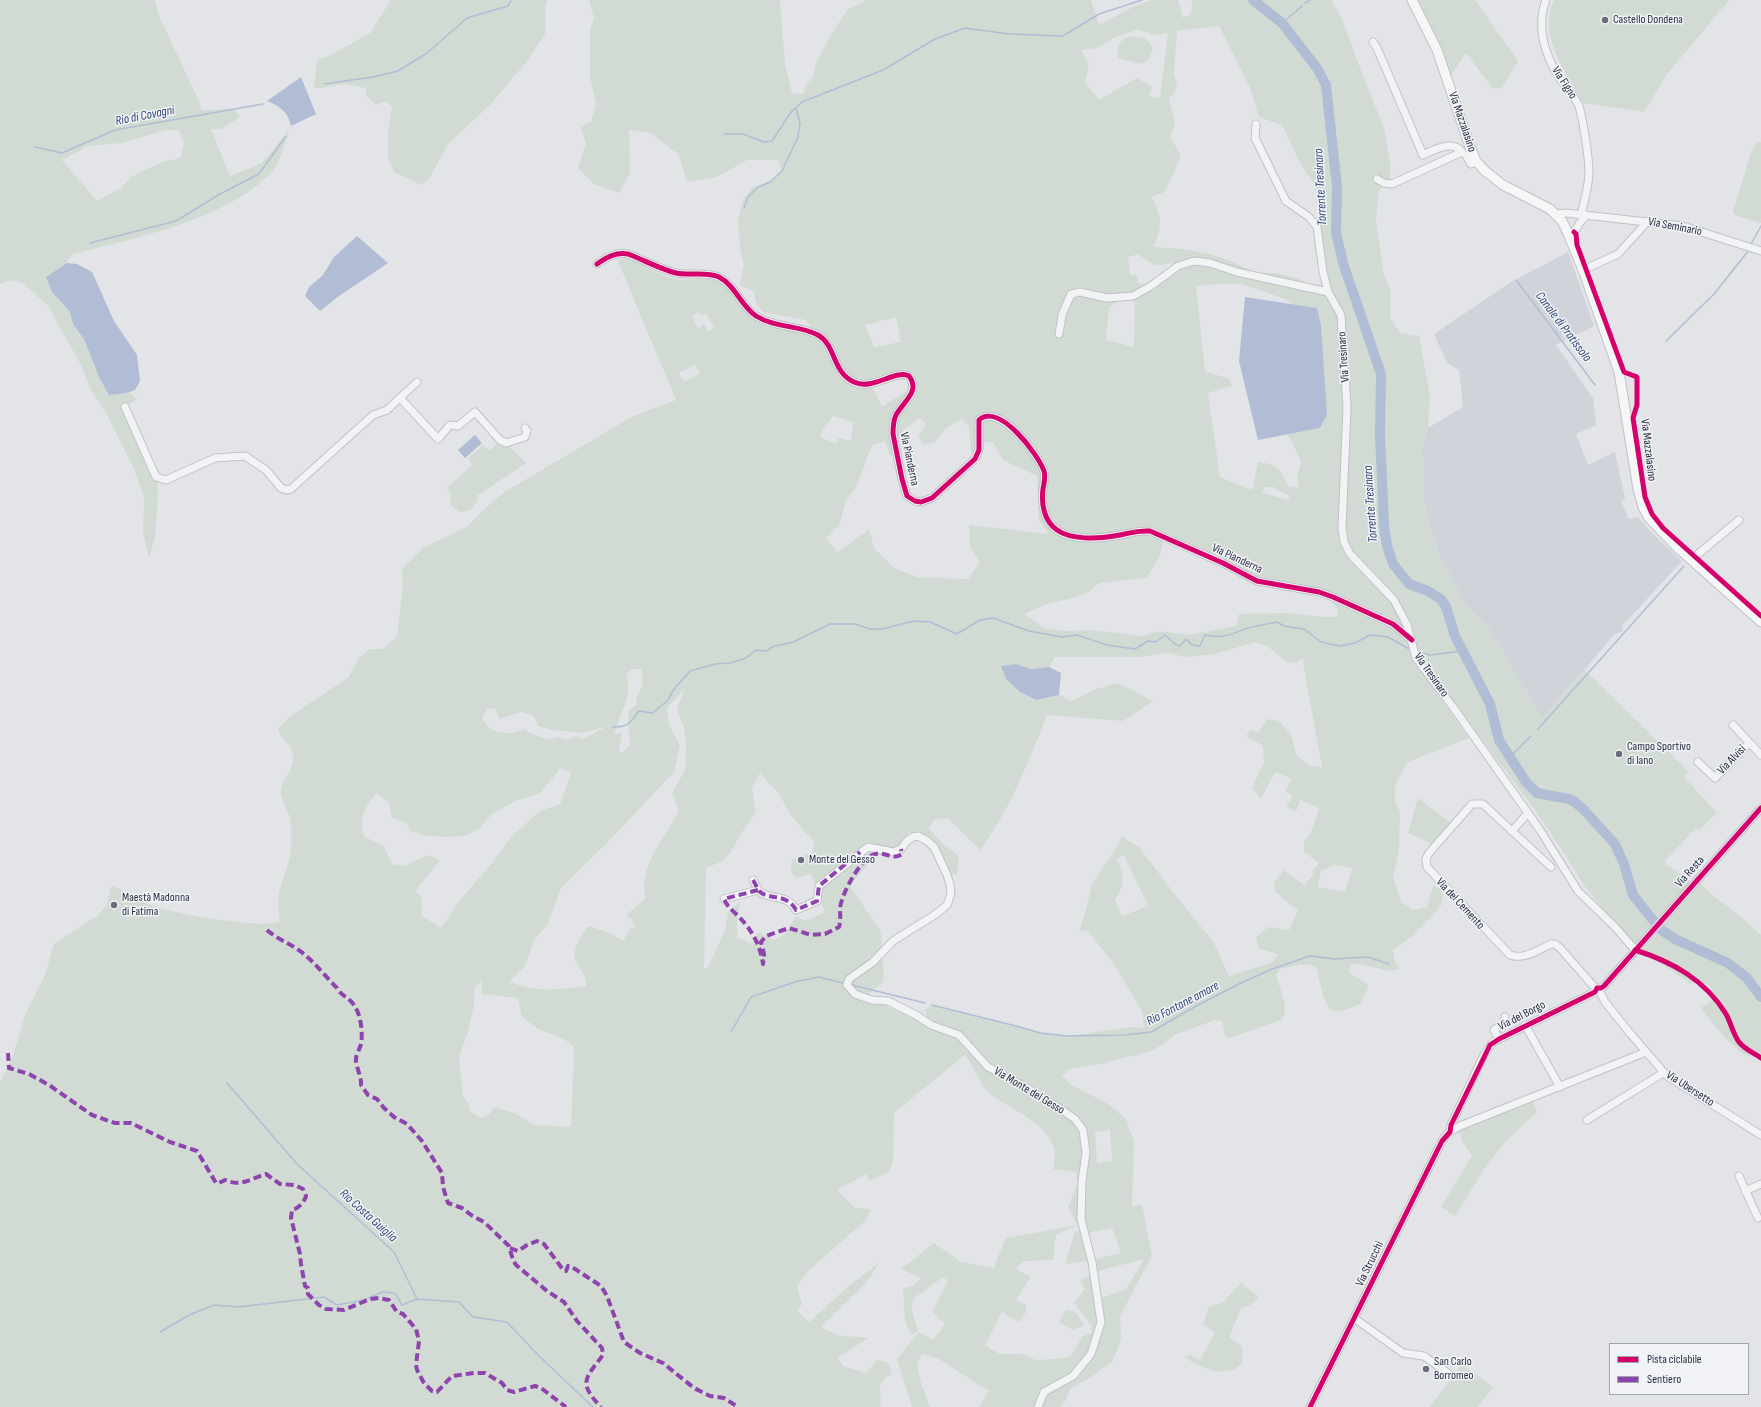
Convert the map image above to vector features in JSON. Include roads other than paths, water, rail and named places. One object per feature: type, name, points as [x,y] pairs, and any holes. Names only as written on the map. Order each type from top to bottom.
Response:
[{"type":"main road","name":"Via Mazzalasino","points":[[1412,0],[1437,50],[1470,147],[1477,162],[1485,172],[1496,181],[1545,206],[1556,214],[1562,221],[1583,270],[1621,379],[1640,500],[1649,518],[1691,560],[1761,622]]},
{"type":"street","name":"Via Figno","points":[[1546,0],[1542,12],[1541,23],[1544,48],[1556,72],[1576,100],[1581,116],[1589,174],[1584,215]]},
{"type":"street","points":[[1373,42],[1377,48],[1423,155],[1442,147],[1459,148],[1466,155],[1471,164],[1477,162]]},
{"type":"street","name":"Via Tresinaro","points":[[1256,124],[1255,138],[1286,201],[1309,217],[1317,227],[1323,272],[1328,292],[1341,315],[1345,353],[1347,407],[1342,528],[1344,542],[1350,554],[1394,600],[1404,617],[1412,640],[1413,651],[1528,812],[1578,892],[1616,928],[1635,950]]},
{"type":"street","points":[[1377,179],[1384,183],[1392,184],[1462,152]]},
{"type":"street","name":"Via Seminario","points":[[1556,214],[1648,221],[1688,227],[1761,251]]},
{"type":"street","points":[[1570,239],[1584,215]]},
{"type":"street","points":[[1583,270],[1618,254],[1648,221]]},
{"type":"street","name":"Via Pianderna","points":[[597,264],[616,253],[628,254],[662,269],[677,273],[714,276],[726,282],[744,306],[757,317],[772,323],[808,331],[823,339],[841,373],[852,381],[864,384],[878,382],[902,374],[909,376],[914,385],[912,393],[897,414],[893,426],[893,434],[907,496],[915,501],[921,502],[932,498],[975,459],[979,450],[979,420],[982,417],[988,416],[1006,423],[1017,431],[1038,459],[1045,475],[1042,496],[1044,512],[1050,523],[1064,534],[1109,537],[1138,530],[1150,531],[1223,563],[1257,581],[1319,592],[1332,597],[1393,624],[1412,640]]},
{"type":"street","points":[[1059,334],[1062,315],[1071,294],[1080,292],[1090,296],[1107,298],[1132,296],[1151,286],[1178,266],[1194,261],[1210,263],[1237,272],[1328,292]]},
{"type":"street","points":[[125,407],[156,477],[166,480],[215,458],[245,456],[266,470],[281,488],[286,490],[291,489],[373,415],[387,410],[417,382]]},
{"type":"street","points":[[400,398],[438,439],[450,425],[458,426],[475,412],[500,440],[506,443],[525,437],[527,431],[525,428]]},
{"type":"street","points":[[1691,560],[1739,520]]},
{"type":"street","name":"Via Alvisi","points":[[1733,725],[1761,755]]},
{"type":"street","name":"Via Alvisi","points":[[1698,762],[1715,778],[1749,742]]},
{"type":"street","name":"Via del Cemento","points":[[1551,867],[1483,804],[1472,804],[1429,853],[1426,859],[1427,867],[1510,955],[1517,957],[1525,956],[1551,944],[1555,944],[1598,991]]},
{"type":"street","name":"Via Resta","points":[[1635,950],[1761,808]]},
{"type":"street","points":[[1512,830],[1528,812]]},
{"type":"street","name":"Via Monte del Gesso","points":[[758,890],[762,893],[789,901],[796,910],[814,904],[817,901],[819,886],[868,847],[893,852],[901,849],[908,840],[918,836],[926,840],[934,847],[950,884],[951,894],[947,905],[936,914],[893,941],[873,962],[849,979],[847,985],[855,994],[872,1000],[888,1001],[916,1015],[931,1025],[959,1034],[988,1067],[1025,1087],[1065,1112],[1075,1119],[1083,1130],[1086,1153],[1082,1181],[1081,1219],[1092,1262],[1101,1322],[1091,1354],[1073,1376],[1044,1392],[1038,1407]]},
{"type":"street","points":[[724,899],[758,890],[753,880]]},
{"type":"street","name":"Via del Borgo","points":[[1450,1132],[1451,1125],[1490,1045],[1525,1026],[1598,991],[1635,950]]},
{"type":"street","name":"Via Ubersetto","points":[[1598,991],[1605,1002],[1663,1073],[1761,1135]]},
{"type":"street","points":[[1499,1039],[1494,1030],[1504,1023],[1505,1017]]},
{"type":"street","name":"Via del Borgo","points":[[1525,1026],[1560,1087]]},
{"type":"street","name":"Via Strucchi","points":[[1310,1407],[1442,1141],[1450,1132],[1460,1126],[1646,1052]]},
{"type":"street","points":[[1587,1120],[1663,1073]]},
{"type":"street","points":[[1739,1176],[1758,1218]]},
{"type":"street","points":[[1746,1191],[1761,1184]]},
{"type":"street","points":[[1354,1318],[1403,1353],[1424,1356],[1449,1374]]},
{"type":"water","points":[[301,77],[316,114],[291,126],[286,113],[276,105],[267,101]]},
{"type":"water","points":[[357,236],[388,263],[339,296],[320,311],[305,296],[309,287],[323,275],[334,257]]},
{"type":"water","points":[[67,263],[77,264],[92,272],[114,321],[137,355],[140,381],[135,390],[126,393],[109,395],[99,377],[84,339],[73,324],[70,312],[52,292],[46,277]]},
{"type":"water","points":[[1245,297],[1317,308],[1321,325],[1327,415],[1320,428],[1258,440],[1239,361]]},
{"type":"water","points":[[475,435],[482,443],[465,458],[458,450]]},
{"type":"water","points":[[1015,664],[1032,669],[1049,667],[1061,673],[1059,695],[1036,700],[1020,692],[1006,679],[1001,666]]},
{"type":"waterway","name":"Rio di Covagni","points":[[324,84],[373,77],[398,71],[427,53],[467,18],[508,6],[511,0]]},
{"type":"waterway","points":[[724,134],[743,134],[764,142],[772,141],[791,112],[802,102],[883,70],[935,39],[965,28],[1009,34],[1063,36],[1099,14],[1142,0]]},
{"type":"waterway","name":"Torrente Tresinaro","points":[[1253,0],[1282,23],[1317,68],[1326,85],[1337,187],[1336,232],[1343,263],[1381,374],[1380,434],[1384,525],[1387,546],[1393,564],[1409,584],[1428,591],[1441,599],[1446,607],[1455,636],[1490,704],[1499,740],[1526,782],[1537,793],[1569,799],[1584,810],[1615,844],[1624,864],[1633,895],[1660,929],[1675,939],[1728,963],[1747,978],[1761,997]]},
{"type":"waterway","points":[[1305,3],[1310,0]]},
{"type":"waterway","points":[[1282,23],[1302,6]]},
{"type":"waterway","name":"Rio di Covagni","points":[[35,147],[62,153],[115,130],[263,104]]},
{"type":"waterway","points":[[744,208],[748,197],[758,187],[770,182],[782,171],[798,137],[800,123],[796,108]]},
{"type":"waterway","name":"Rio di Covagni","points":[[90,243],[176,221],[220,194],[259,174],[286,136]]},
{"type":"waterway","points":[[1751,244],[1761,226]]},
{"type":"waterway","points":[[1666,341],[1714,294],[1749,250]]},
{"type":"waterway","name":"Canale di Pratissolo","points":[[1516,280],[1595,385]]},
{"type":"waterway","points":[[1538,729],[1684,566]]},
{"type":"waterway","points":[[613,727],[628,724],[639,711],[652,713],[667,701],[674,689],[690,671],[715,664],[730,663],[746,658],[756,650],[767,651],[772,647],[793,642],[830,624],[856,624],[869,629],[882,629],[914,621],[930,622],[957,634],[980,620],[993,618],[1029,631],[1062,637],[1077,635],[1107,645],[1135,649],[1148,641],[1156,642],[1165,635],[1175,644],[1180,646],[1186,639],[1192,645],[1200,646],[1205,635],[1223,636],[1248,628],[1277,622],[1284,626],[1304,629],[1321,642],[1339,646],[1355,643],[1370,635],[1388,637],[1411,650]]},
{"type":"waterway","points":[[1417,652],[1431,655],[1462,651]]},
{"type":"waterway","points":[[1509,758],[1531,736]]},
{"type":"waterway","name":"Rio Fontane amare","points":[[932,1005],[1040,1033],[1068,1036],[1125,1035],[1151,1032],[1198,1005],[1241,983],[1272,969],[1310,956],[1335,959],[1368,957],[1389,964]]},
{"type":"waterway","name":"Rio Fontane amare","points":[[731,1032],[751,997],[798,981],[819,977],[843,983]]},
{"type":"waterway","name":"Rio Fontane amare","points":[[852,985],[925,1003]]},
{"type":"waterway","name":"Rio Costa Guiglia","points":[[227,1083],[297,1164],[394,1252],[417,1299],[459,1302],[473,1317],[507,1322],[539,1356],[593,1407]]},
{"type":"waterway","points":[[160,1332],[189,1315],[214,1305],[238,1307],[324,1297],[337,1305],[364,1300],[382,1292],[395,1293],[402,1305],[417,1299]]},
{"type":"place","name":"Castello Dondena","points":[[1605,20]]},
{"type":"place","name":"Campo Sportivo di Iano","points":[[1619,754]]},
{"type":"place","name":"Monte del Gesso","points":[[801,860]]},
{"type":"place","name":"Maestà Madonna di Fatima","points":[[114,905]]},
{"type":"place","name":"San Carlo Borromeo","points":[[1426,1369]]}]
